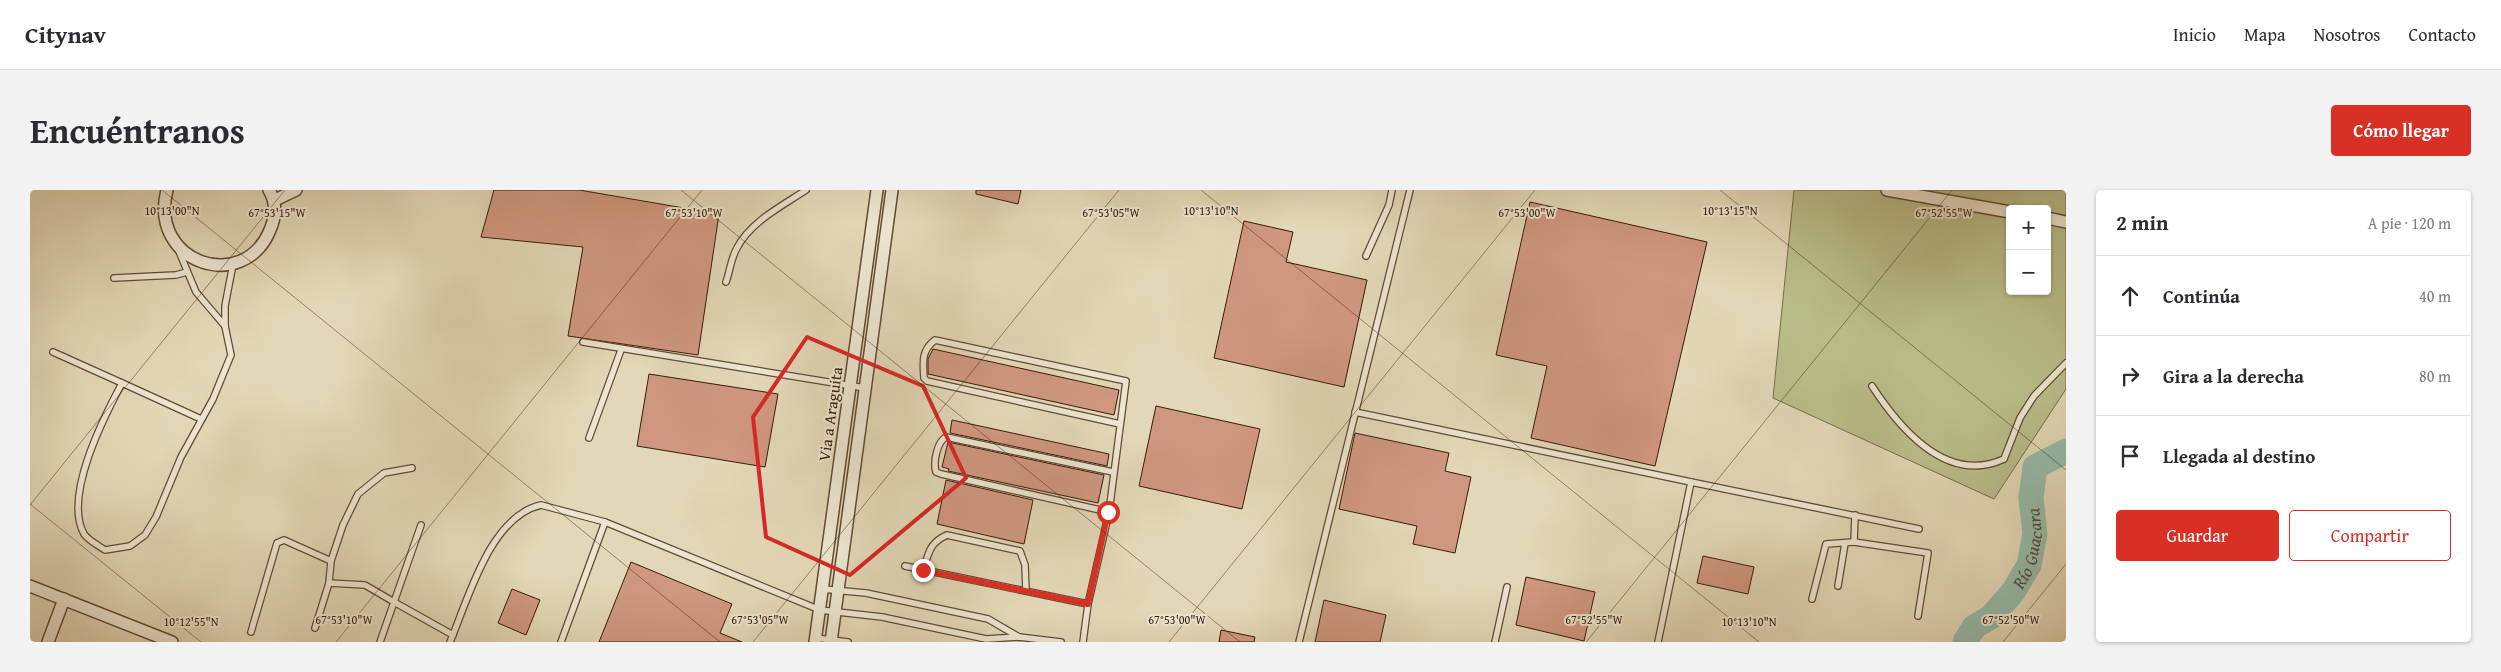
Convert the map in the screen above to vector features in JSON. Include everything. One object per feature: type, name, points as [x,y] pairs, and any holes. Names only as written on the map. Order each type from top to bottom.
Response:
[{"type":"street","points":[[167,190],[163,206],[166,227],[176,245],[192,258],[212,265],[233,264],[252,255],[266,240],[274,221],[272,195],[296,190]]},
{"type":"street","name":"Via a Araguita","points":[[815,640],[876,190]]},
{"type":"street","name":"Via a Araguita","points":[[831,641],[892,190]]},
{"type":"street","points":[[1887,190],[2006,211]]},
{"type":"street","points":[[2051,219],[2066,222]]},
{"type":"street","points":[[30,586],[165,641]]},
{"type":"street","points":[[48,642],[64,600]]},
{"type":"lane","points":[[726,282],[736,249],[746,234],[772,212],[806,190]]},
{"type":"lane","points":[[1366,256],[1389,205],[1392,190]]},
{"type":"lane","points":[[1299,642],[1410,190]]},
{"type":"lane","points":[[176,245],[196,292],[225,326]]},
{"type":"lane","points":[[122,383],[98,430],[78,495],[79,516],[84,535],[105,550],[130,546],[145,535],[156,517],[181,457],[231,356],[225,326],[225,306],[233,264]]},
{"type":"lane","points":[[114,278],[176,275],[187,272]]},
{"type":"lane","points":[[1083,642],[1088,604],[1108,512],[1126,382],[935,340],[926,346],[923,358],[924,378],[927,380],[1120,424]]},
{"type":"lane","points":[[583,342],[621,350],[865,388]]},
{"type":"lane","points":[[588,438],[621,350]]},
{"type":"lane","points":[[54,352],[201,419]]},
{"type":"lane","points":[[1872,386],[1890,413],[1914,440],[1949,461],[1977,466],[1995,463],[2004,459],[2020,418],[2034,396],[2066,363]]},
{"type":"lane","points":[[1355,412],[1919,529]]},
{"type":"lane","points":[[1108,512],[941,474],[936,472],[935,468],[938,447],[942,439],[946,437],[1113,472]]},
{"type":"lane","points":[[315,628],[329,583],[331,561],[343,525],[358,494],[384,473],[412,468]]},
{"type":"lane","points":[[1658,642],[1691,482]]},
{"type":"lane","points":[[450,642],[461,612],[502,530],[532,507],[541,505],[605,522],[820,610],[882,617],[986,639],[1061,642]]},
{"type":"lane","points":[[1854,542],[1855,515]]},
{"type":"lane","points":[[561,642],[605,522]]},
{"type":"lane","points":[[380,642],[421,525]]},
{"type":"lane","points":[[923,570],[930,550],[936,540],[947,535],[1020,551],[1026,565],[1026,591]]},
{"type":"lane","points":[[251,632],[278,543],[284,540],[331,561]]},
{"type":"lane","points":[[1812,599],[1826,544],[1854,542],[1928,553],[1918,616]]},
{"type":"lane","points":[[1838,586],[1845,543]]},
{"type":"lane","points":[[905,566],[1088,604]]},
{"type":"lane","points":[[329,583],[365,584],[453,635]]},
{"type":"lane","points":[[1495,642],[1507,586]]},
{"type":"lane","points":[[822,589],[880,596],[988,619],[1018,640]]},
{"type":"lane","points":[[815,640],[848,642]]},
{"type":"highlighted area","points":[[807,337],[923,386],[966,478],[850,575],[766,537],[753,417]]},
{"type":"green space","points":[[1794,190],[2066,190],[2066,389],[1994,499],[1773,398]]},
{"type":"building","points":[[494,190],[579,190],[719,214],[698,355],[568,336],[583,247],[481,237]]},
{"type":"building","points":[[976,190],[1021,190],[1018,204],[976,194]]},
{"type":"building","points":[[1530,202],[1707,242],[1655,466],[1531,438],[1547,366],[1496,355]]},
{"type":"building","points":[[1244,221],[1293,232],[1286,262],[1367,280],[1344,387],[1214,358]]},
{"type":"building","points":[[933,349],[1119,390],[1114,415],[928,374],[928,359]]},
{"type":"building","points":[[649,374],[778,394],[765,467],[637,446]]},
{"type":"building","points":[[1156,406],[1260,429],[1242,509],[1139,486]]},
{"type":"building","points":[[952,420],[1109,454],[1107,466],[950,433]]},
{"type":"building","points":[[1355,433],[1449,453],[1445,471],[1471,477],[1455,553],[1413,544],[1417,526],[1339,509]]},
{"type":"building","points":[[948,442],[1104,475],[1098,503],[948,471],[949,469],[942,467]]},
{"type":"building","points":[[946,480],[1033,500],[1024,544],[937,524]]},
{"type":"building","points":[[1703,556],[1754,567],[1748,594],[1697,583]]},
{"type":"building","points":[[631,562],[732,604],[720,633],[742,642],[599,642]]},
{"type":"building","points":[[1526,577],[1595,592],[1584,641],[1516,625]]},
{"type":"building","points":[[512,589],[540,600],[526,635],[498,623]]},
{"type":"building","points":[[1324,600],[1386,615],[1380,642],[1315,642]]},
{"type":"building","points":[[1221,630],[1255,637],[1254,642],[1219,642]]},
{"type":"waterway","name":"Río Guacara","points":[[1965,642],[1974,627],[1991,617],[2013,592],[2029,565],[2035,534],[2031,498],[2035,467],[2066,451]]},
{"type":"route","points":[[923,570],[1088,604],[1108,512]]}]
